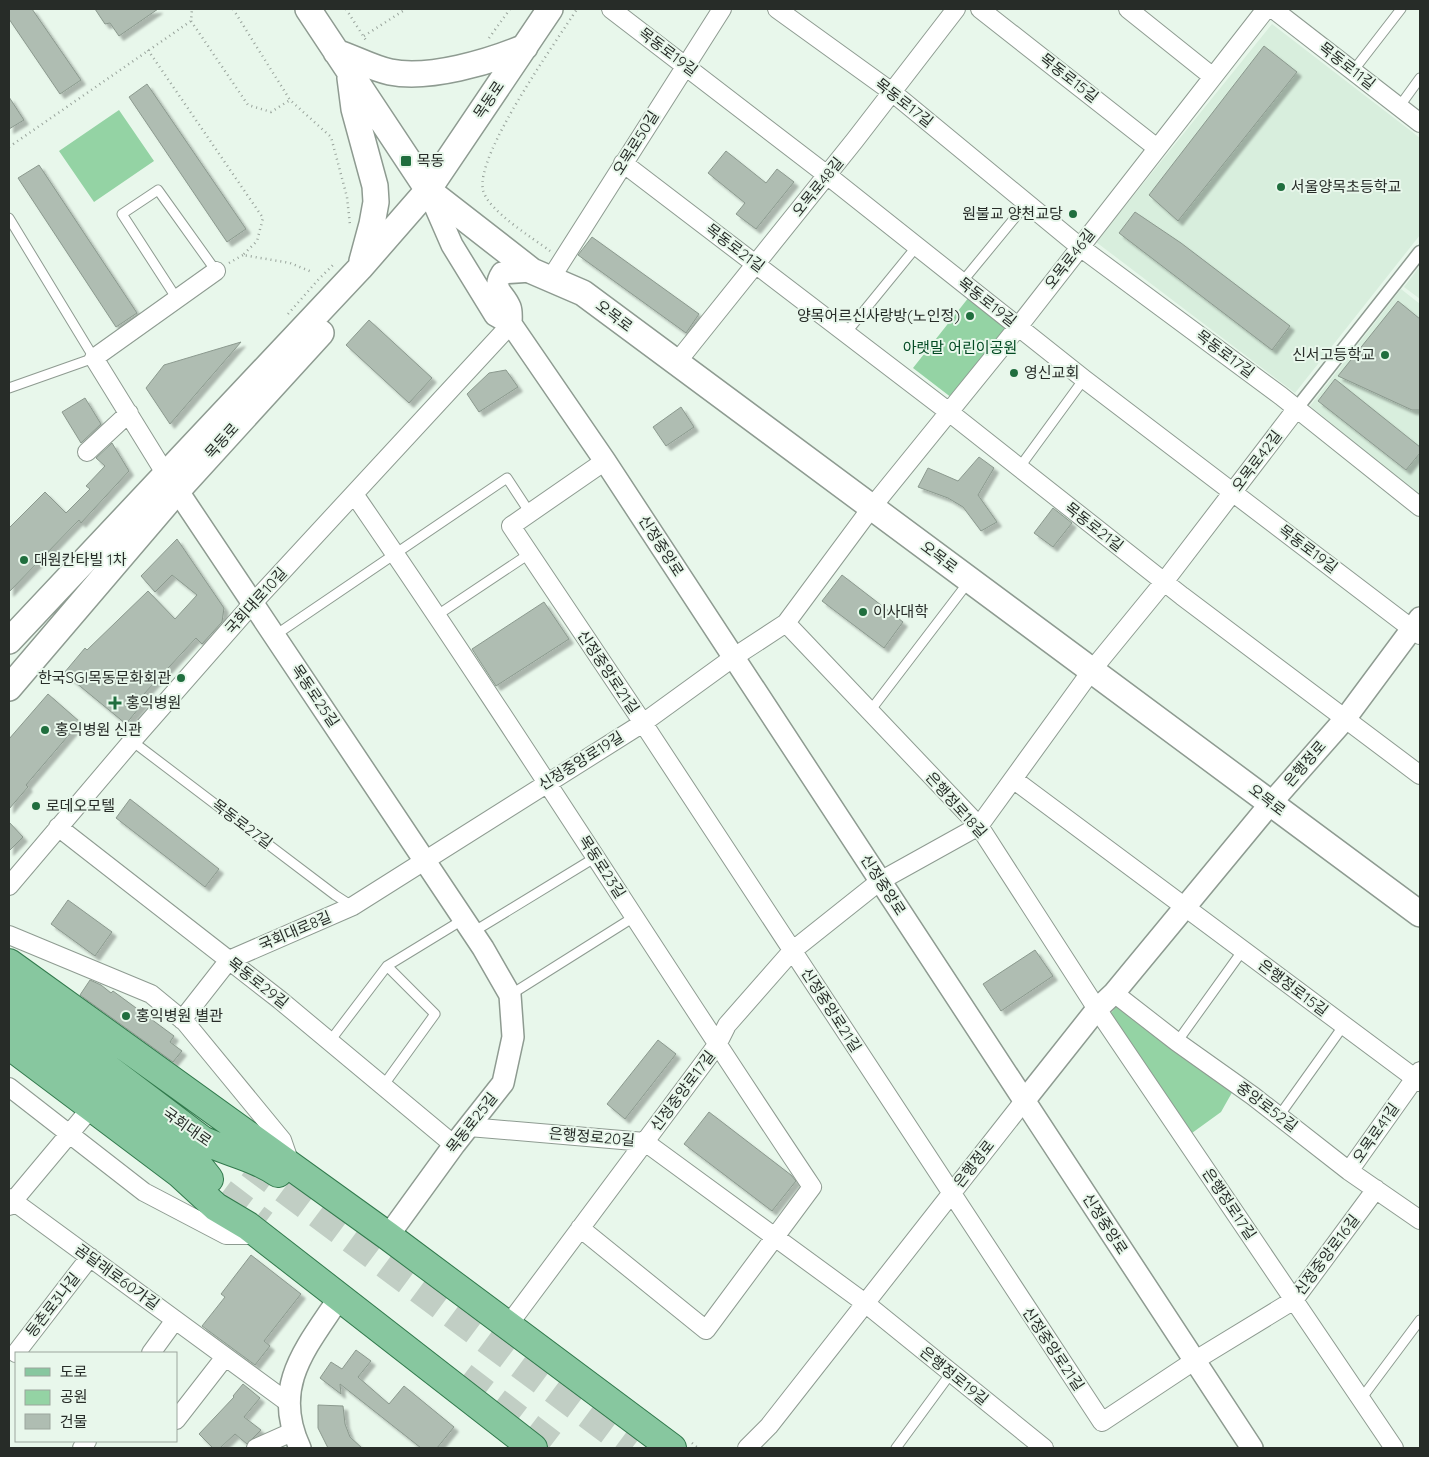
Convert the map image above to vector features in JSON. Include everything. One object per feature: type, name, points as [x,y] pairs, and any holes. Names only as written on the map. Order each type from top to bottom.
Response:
[{"type":"main road","name":"오목로","points":[[308,9],[428,190],[542,274],[583,293],[1420,914]]},
{"type":"main road","name":"목동로","points":[[9,641],[171,482],[403,242],[428,190],[550,9]]},
{"type":"main road","points":[[350,264],[372,224],[375,186],[342,61],[391,72],[420,72],[446,70],[493,60],[525,47]]},
{"type":"main road","name":"목동로","points":[[9,688],[171,482],[350,264],[428,190]]},
{"type":"main road","points":[[9,962],[385,1233],[509,1324],[672,1448]]},
{"type":"main road","name":"국회대로","points":[[9,994],[202,1140],[222,1150],[254,1159],[273,1169],[329,1208],[385,1233]]},
{"type":"main road","name":"국회대로","points":[[9,1020],[194,1160],[253,1231]]},
{"type":"main road","points":[[9,1046],[179,1173],[216,1207],[253,1231],[533,1448]]},
{"type":"street","name":"목동로19길","points":[[611,9],[827,175],[1084,379],[1233,492],[1418,627]]},
{"type":"street","name":"오목로50길","points":[[542,274],[623,164],[722,9]]},
{"type":"street","name":"목동로17길","points":[[777,9],[892,92],[1080,246],[1297,408],[1420,507]]},
{"type":"street","name":"오목로48길","points":[[676,362],[827,175],[956,9]]},
{"type":"street","name":"목동로15길","points":[[980,9],[1157,148]]},
{"type":"street","points":[[1128,9],[1213,77]]},
{"type":"street","name":"오목로46길","points":[[786,623],[872,507],[1018,326],[1266,9]]},
{"type":"street","name":"목동로11길","points":[[1273,9],[1420,123]]},
{"type":"street","name":"목동로21길","points":[[623,164],[846,332],[1164,582],[1420,774]]},
{"type":"street","name":"신정중앙로","points":[[428,190],[452,245],[496,315],[511,324],[605,461],[1252,1448]]},
{"type":"street","name":"오목로42길","points":[[979,826],[1092,670],[1164,582],[1297,408],[1420,252]]},
{"type":"street","points":[[171,482],[94,358],[216,271]]},
{"type":"street","name":"신정중앙로","points":[[511,324],[511,308],[498,288],[498,280],[502,273],[542,274]]},
{"type":"street","name":"국회대로10길","points":[[9,886],[252,603],[511,324]]},
{"type":"street","points":[[87,452],[128,413]]},
{"type":"street","name":"신정중앙로21길","points":[[605,461],[511,526],[529,554],[643,723],[1102,1422],[1194,1361]]},
{"type":"street","name":"목동로25길","points":[[171,482],[469,926],[510,995],[513,1037],[503,1083],[385,1233]]},
{"type":"street","name":"목동로23길","points":[[354,494],[547,782],[717,1045],[812,1187],[774,1239]]},
{"type":"street","name":"신정중앙로19길","points":[[425,860],[643,723],[734,657],[786,623]]},
{"type":"street","name":"은행정로18길","points":[[786,623],[979,826],[1097,1009]]},
{"type":"street","name":"은행정로","points":[[747,1448],[769,1426],[1097,1009],[1114,993],[1271,803],[1345,719],[1418,627]]},
{"type":"street","points":[[1013,779],[1185,907]]},
{"type":"street","name":"신정중앙로17길","points":[[509,1324],[717,1045],[727,1025],[792,951],[880,882],[979,826]]},
{"type":"street","name":"목동로29길","points":[[58,827],[330,1041],[454,1145]]},
{"type":"street","name":"국회대로8길","points":[[182,1020],[229,960],[352,906],[425,860]]},
{"type":"street","name":"은행정로15길","points":[[1185,907],[1344,1025],[1419,1077]]},
{"type":"street","points":[[9,935],[151,994],[182,1020],[282,1140],[291,1166]]},
{"type":"street","name":"중앙로52길","points":[[1114,993],[1177,1042],[1279,1116],[1349,1171],[1420,1220]]},
{"type":"street","name":"은행정로17길","points":[[1097,1009],[1394,1448]]},
{"type":"street","name":"오목로41길","points":[[1349,1171],[1419,1077]]},
{"type":"street","points":[[9,1087],[68,1135],[144,1192],[226,1235],[253,1231]]},
{"type":"street","points":[[10,1202],[90,1108]]},
{"type":"street","name":"은행정로20길","points":[[469,1127],[644,1142],[774,1239],[865,1303]]},
{"type":"street","name":"신정중앙로16길","points":[[1194,1361],[1294,1300],[1376,1189]]},
{"type":"street","name":"곰달래로60가길","points":[[10,1202],[90,1257],[290,1404]]},
{"type":"street","points":[[580,1228],[706,1330],[774,1239]]},
{"type":"street","name":"등촌로3나길","points":[[17,1352],[90,1257]]},
{"type":"street","points":[[256,1448],[296,1440],[290,1404],[291,1378],[302,1354],[339,1298]]},
{"type":"street","name":"은행정로19길","points":[[865,1303],[1044,1448]]},
{"type":"street","points":[[152,1352],[176,1320]]},
{"type":"street","points":[[178,1417],[225,1357]]},
{"type":"street","name":"은행정로","points":[[759,1448],[769,1426]]},
{"type":"lane","points":[[1353,71],[1400,9]]},
{"type":"lane","points":[[1399,106],[1420,78]]},
{"type":"lane","points":[[177,298],[122,214],[158,190],[216,271]]},
{"type":"lane","points":[[962,282],[1027,203]]},
{"type":"lane","points":[[9,218],[94,358],[9,388]]},
{"type":"lane","points":[[846,332],[917,246]]},
{"type":"lane","points":[[1019,468],[1084,379]]},
{"type":"lane","points":[[274,636],[507,478],[530,513]]},
{"type":"lane","points":[[436,616],[529,554]]},
{"type":"lane","name":"오목로","points":[[870,711],[970,580]]},
{"type":"lane","name":"목동로27길","points":[[132,741],[352,906]]},
{"type":"lane","points":[[330,1041],[387,966],[469,926],[596,857]]},
{"type":"lane","points":[[510,995],[634,917]]},
{"type":"lane","name":"은행정로15길","points":[[1177,1042],[1243,950]]},
{"type":"lane","points":[[383,1086],[435,1014],[387,966]]},
{"type":"lane","name":"은행정로15길","points":[[1279,1116],[1344,1025]]},
{"type":"lane","points":[[1361,1399],[1420,1320]]},
{"type":"lane","points":[[896,1448],[951,1373]]},
{"type":"path","points":[[192,9],[191,21],[248,105],[271,112],[290,100]]},
{"type":"path","points":[[233,9],[290,100],[331,136],[347,197],[351,232]]},
{"type":"path","points":[[346,9],[370,49]]},
{"type":"path","points":[[342,61],[364,37],[406,9]]},
{"type":"path","points":[[483,190],[485,166],[512,112],[576,9]]},
{"type":"path","points":[[9,147],[191,21]]},
{"type":"path","points":[[148,50],[263,218],[257,241],[243,254],[290,263],[312,272]]},
{"type":"path","points":[[286,316],[318,280],[350,264]]},
{"type":"shaded area","name":"서울양목초등학교","points":[[1272,24],[1420,138],[1420,235],[1295,393],[1096,242]]},
{"type":"shaded area","points":[[1420,266],[1420,299],[1404,287]]},
{"type":"shaded area","name":"신서고등학교","points":[[1401,289],[1420,304],[1420,496],[1310,406]]},
{"type":"green space","points":[[119,110],[154,161],[94,202],[59,151]]},
{"type":"green space","name":"아랫말 어린이공원","points":[[969,297],[1007,327],[952,398],[913,368]]},
{"type":"green space","points":[[1117,1006],[1234,1089],[1221,1112],[1192,1133],[1110,1014]]},
{"type":"building","points":[[9,9],[32,9],[81,80],[60,94],[9,19]]},
{"type":"building","points":[[95,9],[158,9],[119,36],[110,23],[105,24]]},
{"type":"building","points":[[1264,46],[1297,72],[1178,221],[1149,195]]},
{"type":"building","points":[[147,84],[246,229],[227,242],[129,97]]},
{"type":"building","points":[[9,97],[24,120],[9,129]]},
{"type":"building","points":[[726,151],[766,183],[777,169],[794,182],[756,229],[736,214],[745,203],[708,173]]},
{"type":"building","points":[[39,165],[137,313],[116,327],[18,178]]},
{"type":"building","points":[[1135,212],[1181,243],[1290,326],[1272,350],[1119,233]]},
{"type":"building","points":[[592,237],[699,314],[686,333],[578,255]]},
{"type":"building","points":[[1398,301],[1420,319],[1420,410],[1412,410],[1338,376]]},
{"type":"building","points":[[369,320],[432,378],[409,403],[346,345]]},
{"type":"building","points":[[241,342],[170,424],[146,388],[164,365]]},
{"type":"building","points":[[506,370],[518,387],[479,412],[467,394],[489,373]]},
{"type":"building","points":[[1335,379],[1420,447],[1420,453],[1406,470],[1318,401]]},
{"type":"building","points":[[85,398],[101,424],[81,443],[62,412]]},
{"type":"building","points":[[681,407],[694,427],[666,446],[653,427]]},
{"type":"building","name":"대원칸타빌 1차","points":[[112,443],[129,471],[81,523],[79,520],[9,592],[9,528],[45,492],[66,513],[90,489],[86,486],[105,466],[96,458]]},
{"type":"building","points":[[979,457],[994,468],[978,495],[997,522],[981,531],[963,507],[948,498],[918,487],[928,468],[958,481]]},
{"type":"building","points":[[1053,508],[1072,523],[1053,547],[1034,533]]},
{"type":"building","points":[[177,539],[224,608],[222,622],[202,644],[196,638],[143,695],[147,698],[126,724],[64,673],[85,648],[87,650],[148,591],[175,619],[197,595],[172,575],[155,592],[141,576]]},
{"type":"building","name":"이사대학","points":[[842,575],[903,622],[884,648],[822,601]]},
{"type":"building","points":[[544,602],[569,639],[496,686],[472,649]]},
{"type":"building","name":"홍익병원 신관","points":[[48,694],[80,722],[26,785],[28,787],[9,809],[9,739]]},
{"type":"building","points":[[130,799],[219,869],[205,887],[116,818]]},
{"type":"building","points":[[9,822],[23,837],[9,851]]},
{"type":"building","points":[[68,900],[112,932],[95,956],[51,924]]},
{"type":"building","points":[[1035,950],[1053,976],[1001,1011],[983,984]]},
{"type":"building","name":"홍익병원 별관","points":[[90,980],[101,985],[111,993],[113,991],[174,1036],[170,1042],[182,1051],[173,1062],[80,995]]},
{"type":"building","points":[[658,1040],[676,1054],[625,1119],[607,1104]]},
{"type":"building","points":[[709,1112],[791,1175],[796,1181],[772,1211],[684,1144]]},
{"type":"building","points":[[251,1255],[301,1294],[264,1341],[270,1346],[255,1365],[202,1326],[225,1297],[221,1294]]},
{"type":"building","points":[[356,1350],[371,1361],[358,1377],[389,1404],[404,1386],[454,1427],[437,1448],[421,1448],[340,1384],[341,1394],[320,1378],[331,1362],[342,1369]]},
{"type":"building","points":[[243,1384],[260,1398],[244,1417],[261,1430],[247,1444],[235,1434],[220,1448],[213,1448],[199,1434],[234,1397]]},
{"type":"building","points":[[318,1405],[343,1406],[345,1424],[350,1437],[362,1448],[328,1448],[318,1428]]},
{"type":"tunnel","points":[[250,1164],[632,1448]]},
{"type":"tunnel","points":[[189,1167],[264,1224]]},
{"type":"tunnel","points":[[463,1376],[557,1448]]},
{"type":"place","name":"목동","points":[[406,161]]},
{"type":"place","name":"서울양목초등학교","points":[[1281,187]]},
{"type":"place","name":"원불교 양천교당","points":[[1073,214]]},
{"type":"place","name":"양목어르신사랑방(노인정)","points":[[970,316]]},
{"type":"place","name":"신서고등학교","points":[[1385,355]]},
{"type":"place","name":"영신교회","points":[[1014,373]]},
{"type":"place","name":"대원칸타빌 1차","points":[[24,560]]},
{"type":"place","name":"이사대학","points":[[863,612]]},
{"type":"place","name":"한국SGI목동문화회관","points":[[181,678]]},
{"type":"place","name":"홍익병원","points":[[115,703]]},
{"type":"place","name":"홍익병원 신관","points":[[45,730]]},
{"type":"place","name":"로데오모텔","points":[[36,806]]},
{"type":"place","name":"홍익병원 별관","points":[[126,1016]]}]
